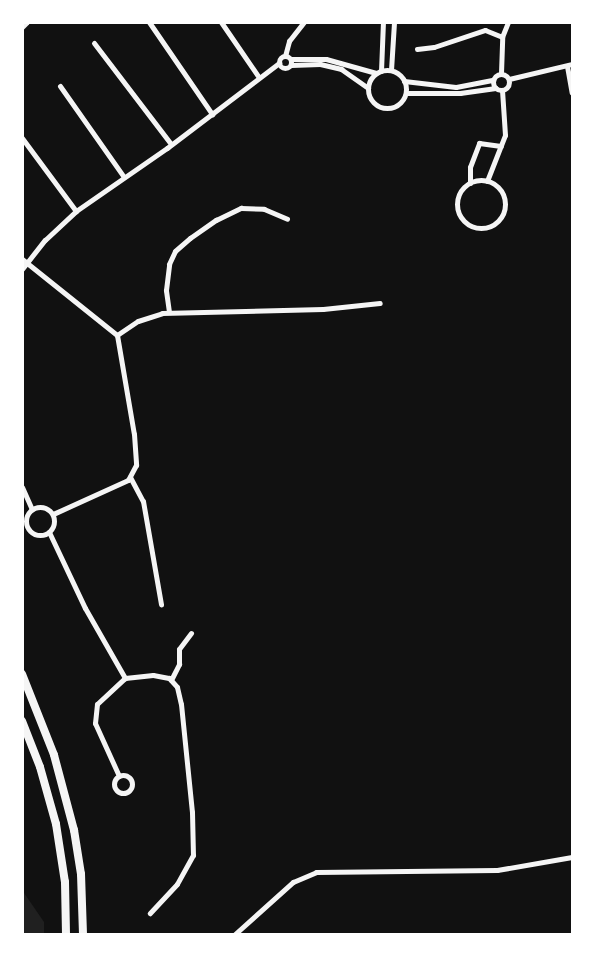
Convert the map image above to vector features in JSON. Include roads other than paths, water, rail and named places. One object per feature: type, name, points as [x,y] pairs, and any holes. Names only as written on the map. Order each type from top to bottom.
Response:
[{"type":"main road","points":[[22,674],[54,756],[74,830],[81,874],[83,934]]},
{"type":"main road","points":[[22,721],[40,767],[56,824],[65,882],[66,934]]},
{"type":"street","points":[[22,27],[27,22]]},
{"type":"street","points":[[149,22],[212,114]]},
{"type":"street","points":[[221,22],[258,76]]},
{"type":"street","points":[[22,270],[25,260],[76,211],[212,114],[258,76],[279,63],[285,56],[289,41],[304,22]]},
{"type":"street","points":[[368,88],[379,72],[383,22]]},
{"type":"street","points":[[391,70],[394,22]]},
{"type":"street","points":[[279,63],[284,68],[291,62],[326,59],[379,72],[391,70],[404,81],[456,87],[493,80],[501,73],[502,37],[508,22]]},
{"type":"street","points":[[417,49],[434,47],[485,30],[502,37]]},
{"type":"street","points":[[94,43],[171,144]]},
{"type":"street","points":[[285,56],[291,62],[320,64],[341,69],[368,88],[371,100],[381,108],[400,104],[406,93],[404,81]]},
{"type":"street","points":[[501,73],[509,79],[572,64]]},
{"type":"street","points":[[567,66],[572,93]]},
{"type":"street","points":[[406,93],[465,93],[499,89],[509,85],[509,79]]},
{"type":"street","points":[[487,181],[505,131],[499,89],[493,80]]},
{"type":"street","points":[[60,86],[124,177]]},
{"type":"street","points":[[22,138],[76,211]]},
{"type":"street","points":[[470,183],[470,167],[479,143],[501,146]]},
{"type":"street","points":[[487,181],[499,189],[504,209],[498,221],[485,228],[465,222],[458,210],[458,196],[470,183],[487,181]]},
{"type":"street","points":[[169,312],[166,290],[169,264],[176,251],[190,238],[216,220],[241,208],[264,210],[287,219]]},
{"type":"street","points":[[25,260],[117,336],[124,361],[136,454],[135,472],[130,478],[53,514]]},
{"type":"street","points":[[117,336],[138,321],[169,312],[324,309],[380,303]]},
{"type":"street","points":[[130,478],[143,501],[161,604]]},
{"type":"street","points":[[22,487],[32,509]]},
{"type":"street","points":[[42,506],[53,514],[54,525],[48,532],[38,535],[29,530],[24,520],[32,509],[42,506]]},
{"type":"street","points":[[22,531],[29,530]]},
{"type":"street","points":[[48,532],[85,608],[125,678]]},
{"type":"street","points":[[171,680],[179,664],[181,644],[191,633]]},
{"type":"street","points":[[119,776],[102,744],[94,716],[99,700],[125,678],[154,675],[171,680],[177,687],[181,704],[192,812],[193,855],[177,884],[150,914]]},
{"type":"street","points":[[234,934],[294,882],[316,872],[497,870],[572,857]]}]
